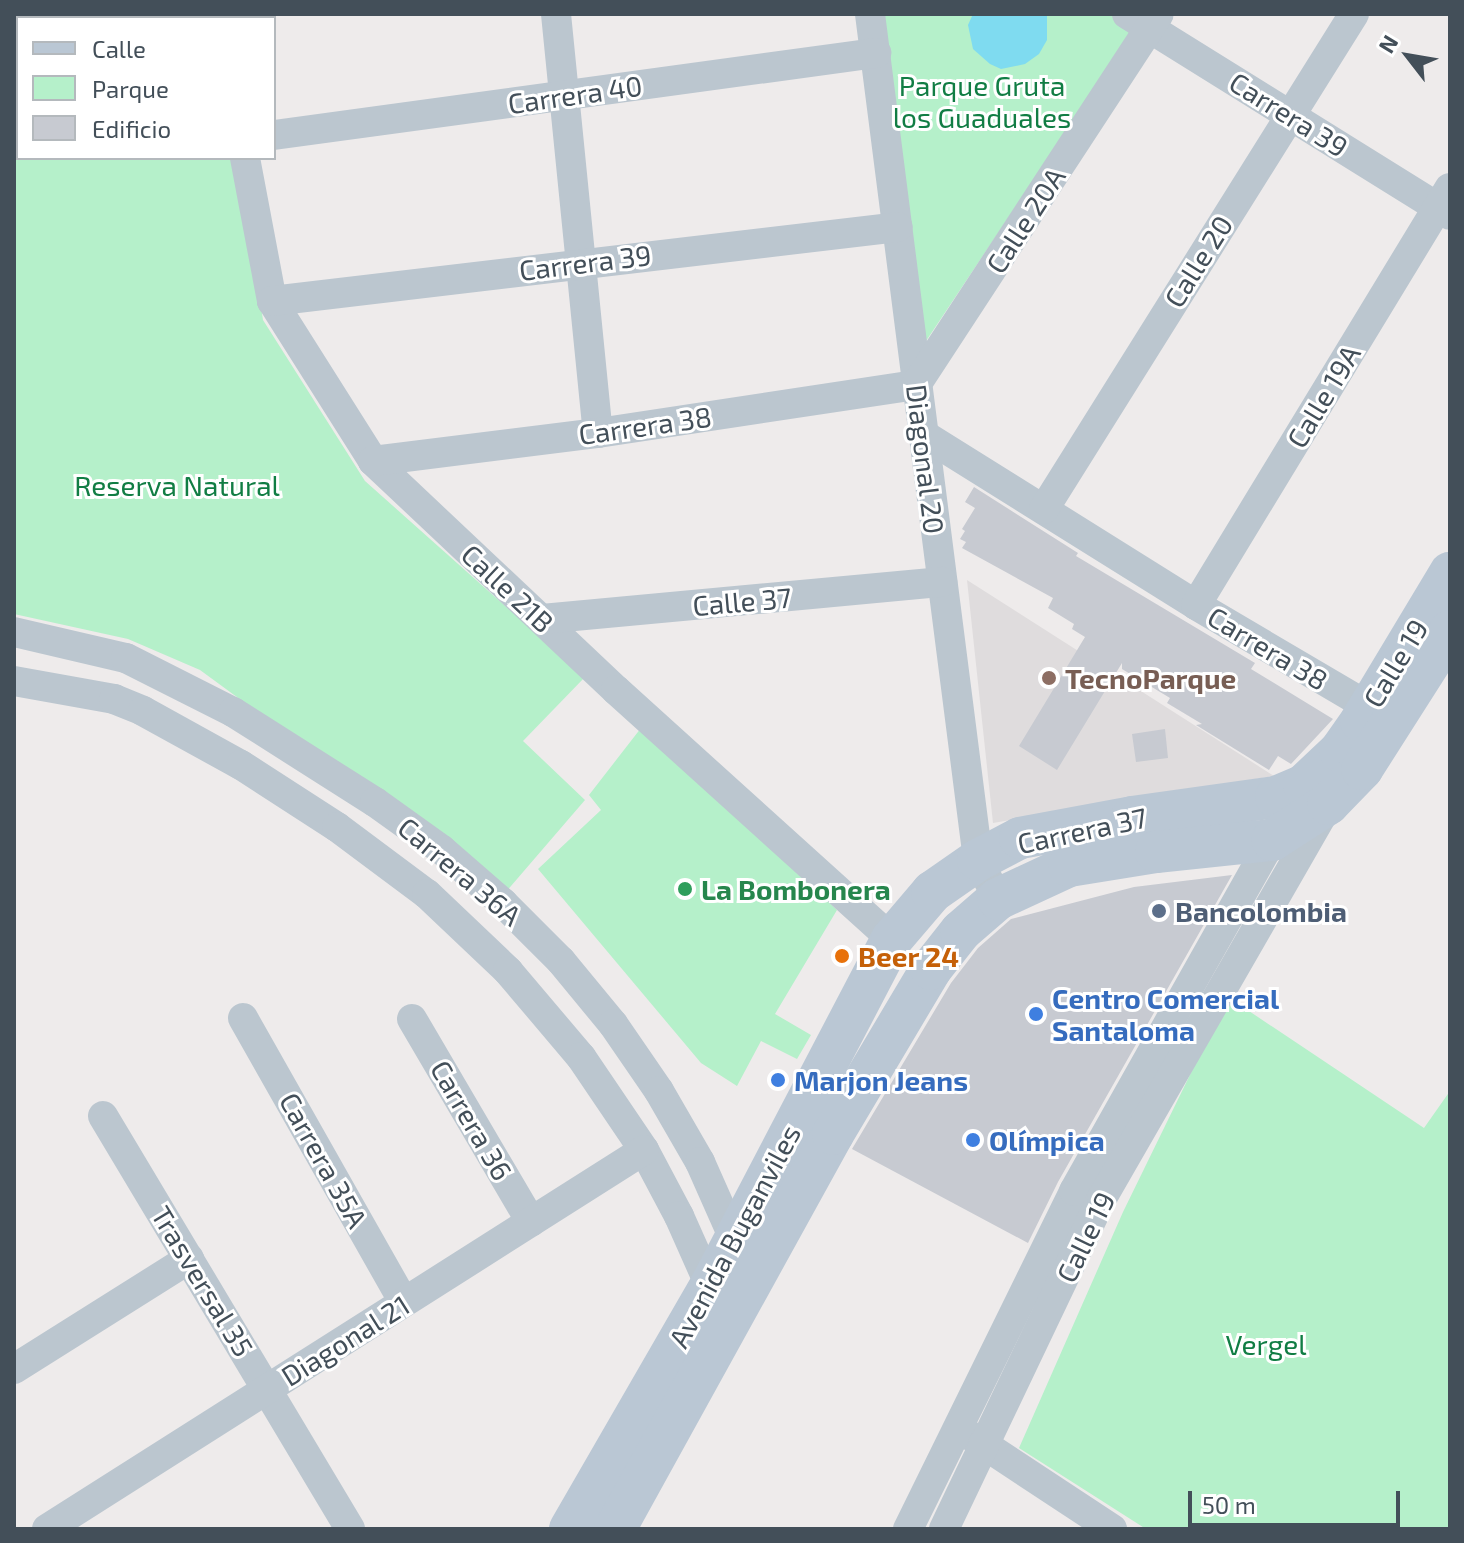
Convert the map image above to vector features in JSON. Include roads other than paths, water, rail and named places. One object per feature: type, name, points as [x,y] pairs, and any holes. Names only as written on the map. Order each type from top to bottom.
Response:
[{"type":"main road","name":"Calle 19","points":[[1316,795],[1450,573]]},
{"type":"main road","name":"Calle 19","points":[[1316,795],[1362,769],[1450,631]]},
{"type":"main road","name":"Carrera 37","points":[[892,939],[932,892],[978,860],[1020,838],[1132,817],[1276,797],[1316,795]]},
{"type":"main road","name":"Carrera 37","points":[[931,969],[961,931],[998,899],[1069,866],[1156,852],[1272,840],[1316,795]]},
{"type":"main road","name":"Avenida Buganviles","points":[[615,1529],[727,1328],[734,1236],[892,939]]},
{"type":"main road","name":"Avenida Buganviles","points":[[570,1529],[833,1134],[931,969]]},
{"type":"street","points":[[556,14],[598,433]]},
{"type":"street","name":"Diagonal 20","points":[[870,14],[978,860],[998,899]]},
{"type":"street","name":"Calle 20","points":[[1044,509],[1354,14]]},
{"type":"street","name":"Carrera 39","points":[[1145,19],[1290,115],[1446,203]]},
{"type":"street","name":"Calle 20A","points":[[916,385],[1145,19]]},
{"type":"street","name":"Carrera 40","points":[[276,135],[876,53]]},
{"type":"street","name":"Calle 21B","points":[[245,160],[272,301],[373,461],[892,939]]},
{"type":"street","name":"Calle 19A","points":[[1196,605],[1446,203]]},
{"type":"street","name":"Carrera 39","points":[[272,301],[898,227]]},
{"type":"street","name":"Carrera 38","points":[[373,461],[598,433],[916,385]]},
{"type":"street","name":"Carrera 38","points":[[924,435],[1196,605],[1369,707]]},
{"type":"street","name":"Calle 37","points":[[542,619],[942,582]]},
{"type":"street","name":"Carrera 36A","points":[[14,632],[126,658],[233,712],[375,802],[442,850],[503,903],[561,961],[621,1035],[659,1091],[700,1162],[734,1236]]},
{"type":"street","name":"Carrera 36A","points":[[14,681],[114,699],[143,711],[241,765],[337,827],[427,894],[517,981],[581,1057],[731,1284]]},
{"type":"street","name":"Calle 19","points":[[944,1529],[1102,1198],[1316,795]]},
{"type":"street","name":"Calle 19","points":[[908,1529],[1074,1191],[1272,840]]},
{"type":"street","name":"Carrera 35A","points":[[243,1018],[404,1302]]},
{"type":"street","name":"Carrera 36","points":[[412,1019],[531,1222]]},
{"type":"street","name":"Trasversal 35","points":[[103,1116],[269,1388],[350,1529]]},
{"type":"street","name":"Diagonal 21","points":[[47,1529],[644,1150]]},
{"type":"street","points":[[14,1369],[189,1259]]},
{"type":"street","points":[[956,1426],[1112,1529]]},
{"type":"water","points":[[973,14],[1047,14],[1047,40],[1039,54],[1025,64],[1001,69],[973,49],[968,25]]},
{"type":"place","name":"TecnoParque","points":[[1049,678]]},
{"type":"place","name":"La Bombonera","points":[[685,889]]},
{"type":"place","name":"Bancolombia","points":[[1159,911]]},
{"type":"place","name":"Beer 24","points":[[842,956]]},
{"type":"place","name":"Centro Comercial Santaloma","points":[[1036,1014]]},
{"type":"place","name":"Marjon Jeans","points":[[778,1080]]},
{"type":"place","name":"Olímpica","points":[[973,1140]]},
{"type":"park label","name":"Parque Gruta los Guaduales","points":[[982,101]]},
{"type":"park label","name":"Reserva Natural","points":[[177,485]]},
{"type":"park label","name":"Vergel","points":[[1266,1344]]}]
